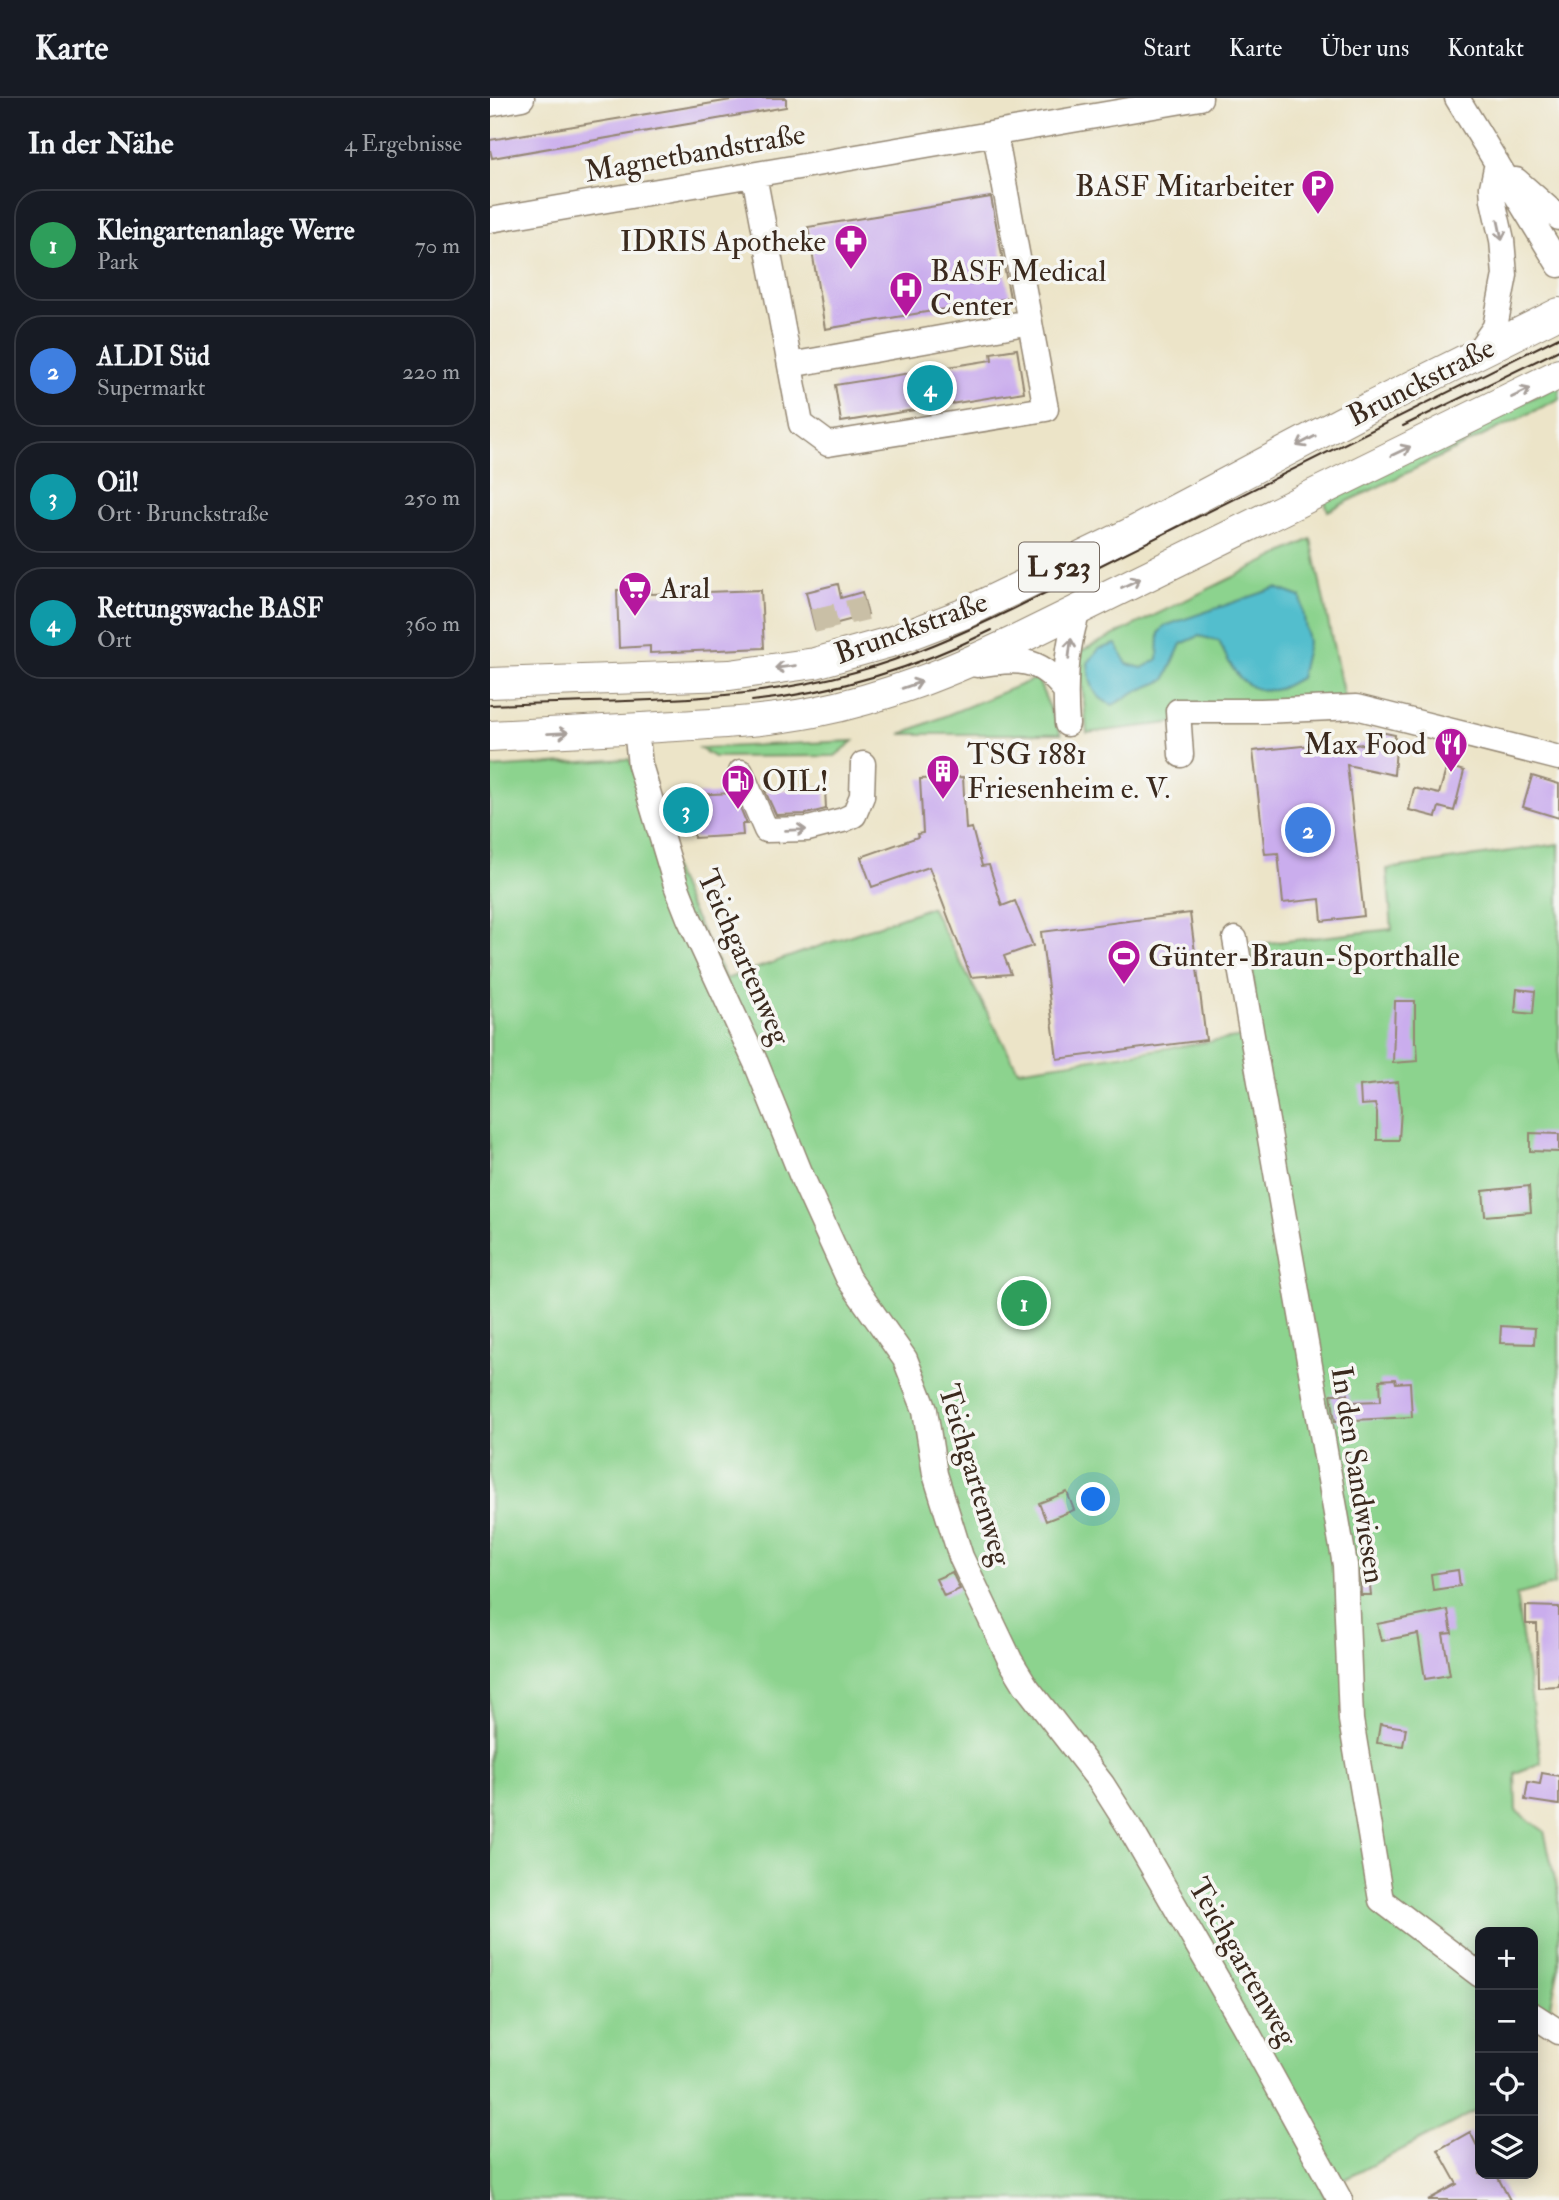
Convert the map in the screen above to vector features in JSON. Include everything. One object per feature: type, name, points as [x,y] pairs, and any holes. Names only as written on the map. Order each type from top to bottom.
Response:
[{"type":"main road","name":"Brunckstraße","points":[[490,683],[730,675],[815,663],[890,642],[963,614],[1135,531],[1368,408],[1559,313]]},
{"type":"main road","name":"Brunckstraße","points":[[490,736],[729,724],[816,712],[863,701],[959,667],[1559,374]]},
{"type":"street","points":[[490,104],[522,98]]},
{"type":"street","name":"Magnetbandstraße","points":[[490,220],[995,134],[1069,109],[1200,98]]},
{"type":"street","points":[[1457,98],[1559,265]]},
{"type":"street","points":[[754,175],[801,424],[828,444],[1046,409],[995,134]]},
{"type":"street","points":[[1497,163],[1559,218]]},
{"type":"street","points":[[1476,354],[1495,327],[1505,275],[1502,240],[1492,187],[1497,163]]},
{"type":"street","points":[[790,365],[1030,323]]},
{"type":"street","points":[[1067,724],[1064,690],[1072,626],[1079,608]]},
{"type":"street","points":[[959,667],[1005,660],[1031,662],[1052,674],[1064,690]]},
{"type":"street","points":[[1181,755],[1178,711],[1356,707],[1559,758]]},
{"type":"street","name":"Teichgartenweg","points":[[636,729],[640,765],[676,885],[689,918],[756,1063],[802,1178],[848,1278],[905,1359],[925,1410],[935,1474],[961,1557],[1010,1661],[1026,1686],[1102,1784],[1130,1828],[1340,2200]]},
{"type":"street","points":[[741,772],[766,830],[808,830],[854,815],[862,796],[863,764]]},
{"type":"street","name":"In den Sandwiesen","points":[[1235,939],[1345,1565],[1351,1720],[1381,1900],[1475,1971]]},
{"type":"street","points":[[1538,2018],[1559,2032]]},
{"type":"green space","points":[[1559,385],[1559,399],[1328,511],[1324,499]]},
{"type":"green space","points":[[1311,539],[1345,702],[1087,733],[1079,652]]},
{"type":"green space","points":[[1037,678],[1061,734],[901,734]]},
{"type":"green space","points":[[854,741],[835,756],[714,757],[699,748]]},
{"type":"green space","points":[[629,759],[686,900],[726,979],[931,907],[1018,1070],[1257,1035],[1251,945],[1392,929],[1387,869],[1559,844],[1559,1536],[1554,1585],[1516,1595],[1541,1763],[1515,1773],[1516,1811],[1544,1831],[1559,1896],[1559,1966],[1549,2015],[1538,2025],[1538,1927],[1475,1927],[1475,2112],[1322,2191],[1326,2200],[490,2200],[490,768]]},
{"type":"water","points":[[1276,588],[1301,597],[1308,643],[1300,678],[1284,687],[1263,690],[1253,687],[1232,668],[1219,641],[1199,636],[1181,644],[1165,680],[1135,692],[1113,705],[1093,689],[1088,663],[1099,649],[1116,644],[1127,664],[1142,668],[1158,659],[1159,633],[1164,626]]},
{"type":"building","points":[[743,98],[786,98],[786,107],[492,158],[490,150],[490,140]]},
{"type":"building","points":[[991,197],[1010,298],[825,329],[808,227]]},
{"type":"building","points":[[1017,349],[1024,392],[841,422],[835,385],[992,360],[991,353]]},
{"type":"building","points":[[838,584],[841,598],[862,592],[868,615],[815,629],[806,592]]},
{"type":"building","points":[[651,589],[651,594],[761,590],[764,648],[650,653],[650,646],[619,648],[617,590]]},
{"type":"building","points":[[1371,730],[1395,735],[1396,747],[1394,775],[1347,765],[1364,916],[1322,921],[1320,899],[1283,903],[1278,853],[1265,854],[1253,751],[1322,744],[1322,749],[1370,743]]},
{"type":"building","points":[[1447,766],[1464,771],[1454,811],[1439,807],[1436,817],[1409,810],[1414,788],[1439,794]]},
{"type":"building","points":[[1532,776],[1559,784],[1559,818],[1523,807]]},
{"type":"building","points":[[963,777],[966,829],[972,828],[982,866],[989,865],[1002,906],[1015,901],[1033,946],[1004,956],[1011,974],[971,977],[929,867],[872,887],[861,857],[923,833],[920,779]]},
{"type":"building","points":[[825,788],[826,809],[806,814],[776,815],[765,791]]},
{"type":"building","points":[[734,793],[747,824],[742,824],[743,835],[694,838],[694,828],[675,829],[665,796]]},
{"type":"building","name":"Günter-Braun-Sporthalle","points":[[1190,913],[1206,1040],[1057,1059],[1041,932]]},
{"type":"building","points":[[1517,989],[1535,991],[1533,1014],[1515,1012]]},
{"type":"building","points":[[1395,1001],[1415,1001],[1418,1061],[1393,1063]]},
{"type":"building","points":[[1398,1082],[1401,1110],[1399,1140],[1377,1140],[1375,1104],[1361,1105],[1360,1086]]},
{"type":"building","points":[[1530,1133],[1559,1134],[1559,1152],[1530,1151]]},
{"type":"building","points":[[1529,1186],[1531,1212],[1485,1216],[1483,1191]]},
{"type":"building","points":[[1501,1326],[1535,1328],[1534,1344],[1500,1343]]},
{"type":"building","points":[[1395,1379],[1396,1383],[1410,1382],[1412,1417],[1335,1421],[1331,1394],[1348,1394],[1349,1402],[1381,1401],[1380,1380]]},
{"type":"building","points":[[1067,1492],[1074,1510],[1046,1521],[1039,1503]]},
{"type":"building","points":[[1368,1570],[1371,1595],[1361,1595],[1360,1571]]},
{"type":"building","points":[[1458,1570],[1460,1586],[1433,1590],[1431,1574]]},
{"type":"building","points":[[952,1572],[960,1589],[944,1596],[936,1579]]},
{"type":"building","points":[[1526,1606],[1559,1607],[1559,1686],[1538,1687],[1537,1624],[1526,1624]]},
{"type":"building","points":[[1448,1610],[1452,1633],[1443,1634],[1450,1675],[1425,1679],[1418,1634],[1381,1641],[1377,1624]]},
{"type":"building","points":[[1380,1724],[1406,1728],[1403,1746],[1377,1743]]},
{"type":"building","points":[[1542,1773],[1559,1776],[1559,1805],[1525,1800],[1528,1782],[1540,1784]]},
{"type":"building","points":[[1470,2132],[1475,2142],[1475,2179],[1499,2179],[1510,2200],[1428,2200],[1457,2184],[1438,2150]]},
{"type":"tunnel","points":[[813,621],[866,608]]},
{"type":"tram line","points":[[490,705],[720,696],[811,683],[896,659],[1013,609],[1559,337]]},
{"type":"tram line","points":[[1403,426],[1559,350]]},
{"type":"tram line","points":[[752,701],[845,685],[905,667],[992,630]]},
{"type":"place","name":"BASF Mitarbeiter","points":[[1318,216]]},
{"type":"place","name":"IDRIS Apotheke","points":[[851,271]]},
{"type":"place","name":"BASF Medical Center","points":[[906,318]]},
{"type":"place","name":"Rettungswache BASF","points":[[930,388]]},
{"type":"place","name":"Aral","points":[[635,618]]},
{"type":"place","name":"Max Food","points":[[1451,774]]},
{"type":"place","name":"TSG 1881 Friesenheim e. V.","points":[[943,801]]},
{"type":"place","name":"Oil!","points":[[686,810]]},
{"type":"place","name":"OIL!","points":[[738,811]]},
{"type":"place","name":"ALDI Süd","points":[[1308,830]]},
{"type":"place","name":"Günter-Braun-Sporthalle","points":[[1124,986]]},
{"type":"place","name":"Kleingartenanlage Werre","points":[[1024,1303]]}]
